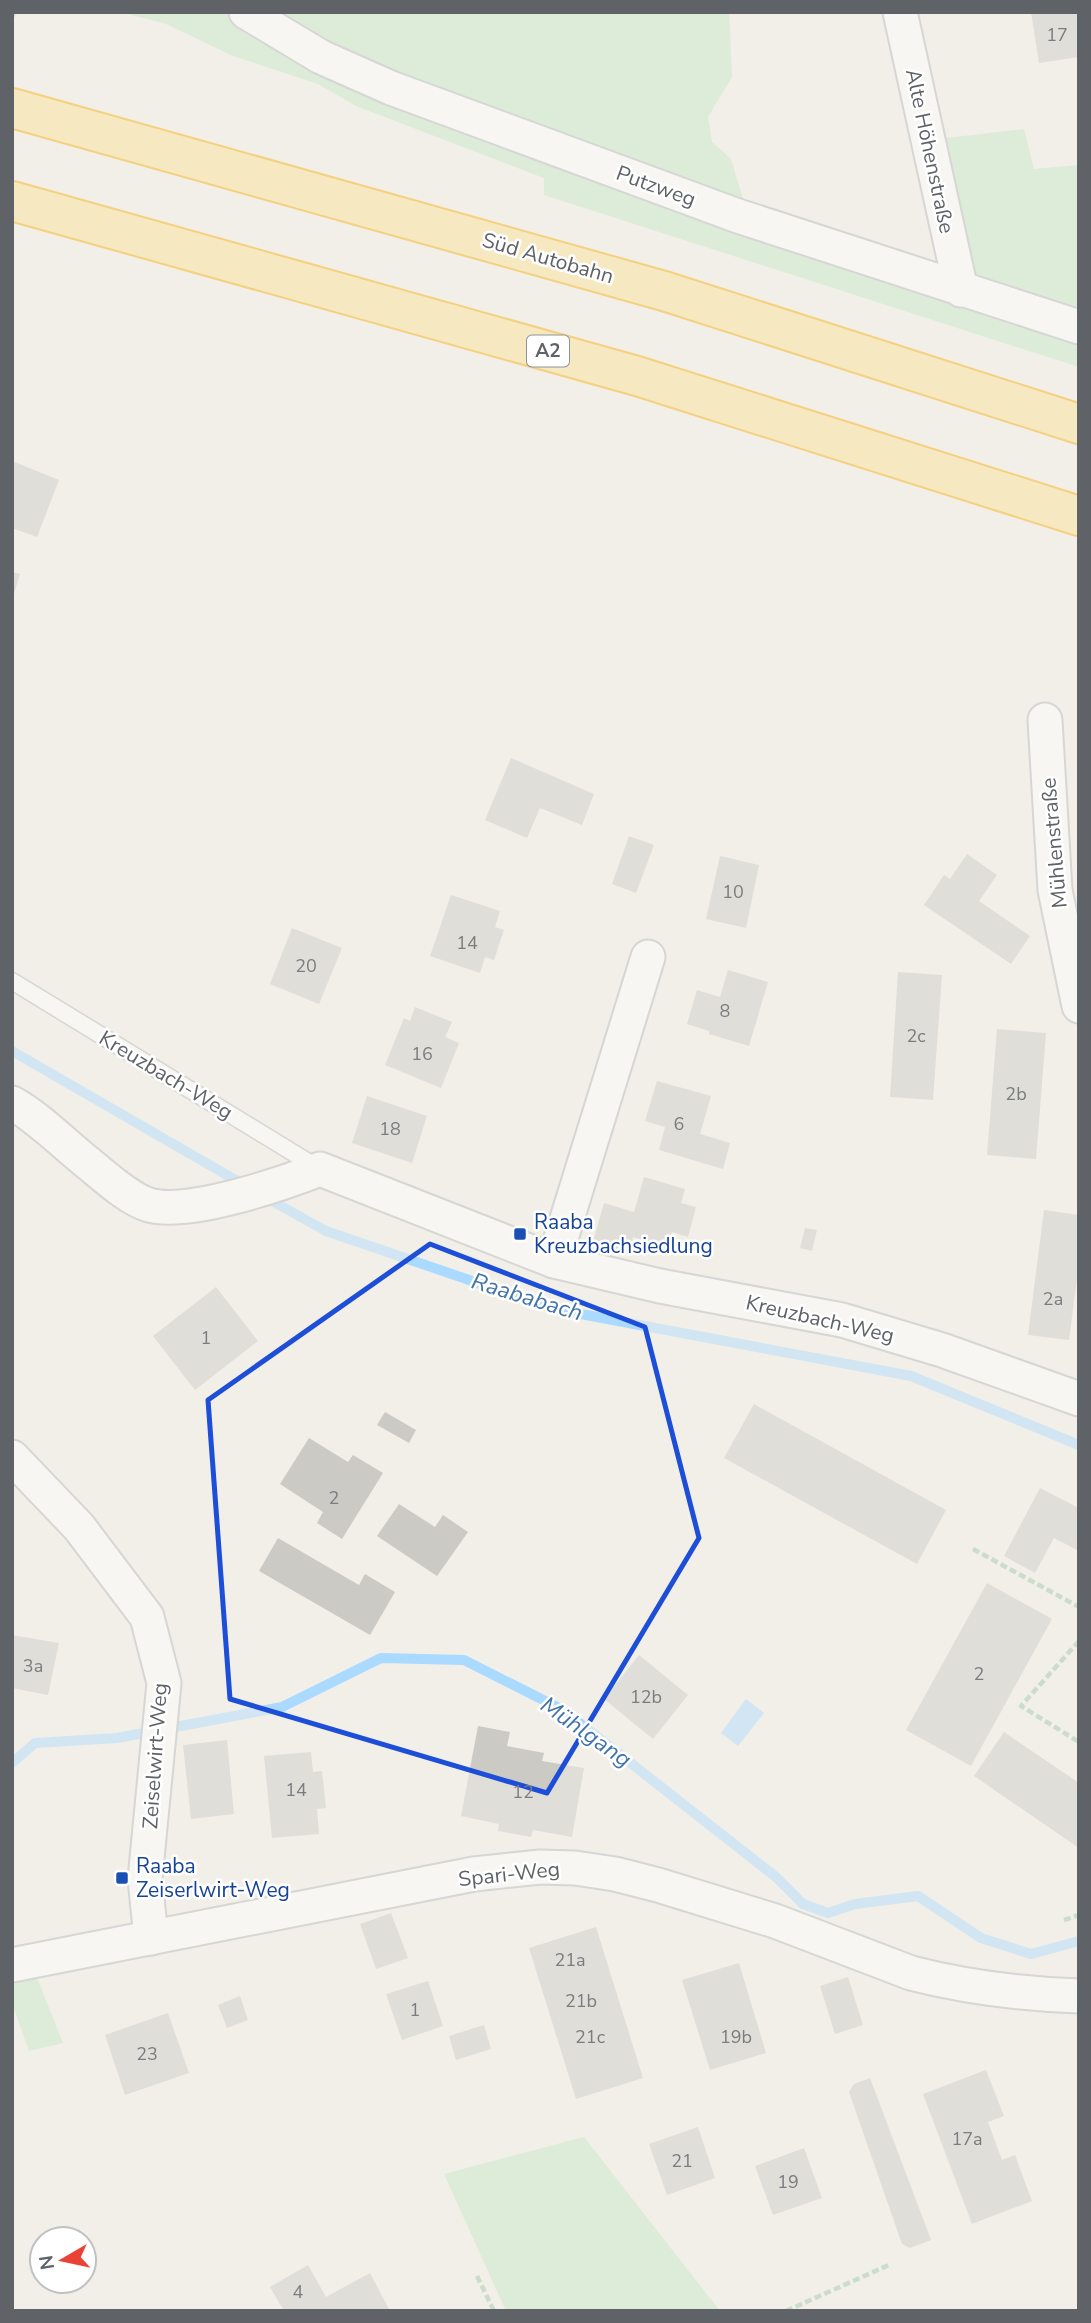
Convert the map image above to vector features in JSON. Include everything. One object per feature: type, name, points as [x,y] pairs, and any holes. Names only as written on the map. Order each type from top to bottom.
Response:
[{"type":"highway","name":"Süd Autobahn","points":[[17,109],[664,291],[1079,424]]},
{"type":"highway","name":"A2","points":[[12,201],[637,376],[1079,516]]},
{"type":"street","name":"Putzweg","points":[[246,12],[321,57],[391,88],[738,216],[1079,327]]},
{"type":"street","name":"Alte Höhenstraße","points":[[900,12],[961,290]]},
{"type":"street","name":"Mühlenstraße","points":[[1045,720],[1055,890],[1079,1006]]},
{"type":"street","points":[[554,1261],[648,957]]},
{"type":"street","points":[[12,1103],[113,1183],[146,1204],[168,1209],[285,1182],[320,1169]]},
{"type":"street","name":"Kreuzbach-Weg","points":[[320,1169],[554,1261],[660,1286],[842,1320],[942,1350],[1079,1399]]},
{"type":"street","name":"Zeiselwirt-Weg","points":[[12,1457],[79,1527],[147,1617],[164,1683],[145,1879],[151,1938]]},
{"type":"street","name":"Spari-Weg","points":[[12,1965],[474,1874],[540,1867],[575,1868],[658,1885],[775,1921],[911,1973],[1041,1995],[1079,1996]]},
{"type":"lane","name":"Kreuzbach-Weg","points":[[12,981],[320,1169]]},
{"type":"path","points":[[973,1549],[1079,1607]]},
{"type":"path","points":[[1079,1640],[1021,1706],[1079,1742]]},
{"type":"path","points":[[1064,1920],[1079,1915]]},
{"type":"path","points":[[786,2311],[891,2264]]},
{"type":"path","points":[[477,2276],[494,2311]]},
{"type":"highlighted area","points":[[430,1244],[645,1327],[699,1538],[547,1793],[230,1699],[208,1400]]},
{"type":"green space","points":[[120,12],[231,12],[1079,338],[1079,367],[544,195],[544,178],[356,106],[318,84],[233,56],[166,24]]},
{"type":"green space","points":[[264,12],[729,12],[732,77],[708,117],[712,142],[731,159],[746,209],[394,79]]},
{"type":"green space","points":[[1024,129],[1034,169],[1079,165],[1079,317],[964,280],[937,139]]},
{"type":"green space","points":[[35,1973],[63,2043],[29,2051],[12,2003],[12,1979]]},
{"type":"green space","points":[[584,2137],[720,2311],[506,2311],[444,2174]]},
{"type":"water","points":[[746,1699],[764,1713],[738,1746],[721,1733]]},
{"type":"building","points":[[1031,12],[1079,12],[1079,57],[1039,63]]},
{"type":"building","points":[[12,461],[59,480],[37,537],[12,528]]},
{"type":"building","points":[[12,572],[20,574],[14,594],[12,594]]},
{"type":"building","points":[[511,758],[594,794],[582,825],[540,808],[527,838],[485,820]]},
{"type":"building","points":[[629,836],[654,845],[636,893],[612,884]]},
{"type":"building","points":[[967,854],[997,875],[979,901],[1030,936],[1011,964],[924,905],[944,875],[950,879]]},
{"type":"building","points":[[720,856],[759,865],[746,928],[706,919]]},
{"type":"building","points":[[451,895],[500,911],[495,927],[504,930],[494,960],[485,957],[480,973],[430,956]]},
{"type":"building","points":[[292,928],[342,948],[319,1004],[270,984]]},
{"type":"building","points":[[728,970],[768,982],[749,1046],[687,1024],[697,990],[720,997]]},
{"type":"building","points":[[898,972],[942,975],[933,1100],[890,1097]]},
{"type":"building","points":[[415,1007],[452,1022],[445,1037],[459,1043],[441,1088],[385,1065],[404,1018],[410,1021]]},
{"type":"building","points":[[997,1029],[1046,1033],[1036,1159],[987,1155]]},
{"type":"building","points":[[657,1081],[711,1096],[700,1134],[730,1143],[723,1169],[659,1150],[665,1127],[645,1121]]},
{"type":"building","points":[[367,1096],[427,1116],[412,1163],[352,1143]]},
{"type":"building","points":[[644,1177],[685,1189],[681,1203],[696,1207],[688,1237],[672,1232],[667,1247],[633,1237],[629,1253],[593,1242],[604,1203],[634,1212]]},
{"type":"building","points":[[1044,1210],[1079,1215],[1079,1263],[1069,1340],[1028,1335]]},
{"type":"building","points":[[805,1228],[817,1230],[812,1251],[800,1248]]},
{"type":"building","points":[[216,1287],[258,1341],[195,1390],[153,1336]]},
{"type":"building","points":[[754,1404],[946,1510],[917,1564],[724,1458]]},
{"type":"building","points":[[385,1412],[416,1430],[409,1443],[377,1425]]},
{"type":"building","points":[[309,1438],[348,1462],[353,1455],[383,1473],[342,1539],[317,1523],[323,1512],[280,1484]]},
{"type":"building","points":[[1040,1488],[1079,1508],[1079,1551],[1054,1538],[1035,1573],[1004,1556]]},
{"type":"building","points":[[399,1504],[435,1527],[443,1515],[468,1532],[437,1576],[377,1536]]},
{"type":"building","points":[[278,1538],[359,1585],[365,1574],[395,1592],[370,1635],[259,1571]]},
{"type":"building","points":[[987,1583],[1052,1619],[971,1766],[906,1730]]},
{"type":"building","points":[[12,1635],[59,1643],[48,1695],[12,1688]]},
{"type":"building","points":[[639,1655],[688,1695],[653,1739],[604,1699]]},
{"type":"building","points":[[478,1726],[510,1732],[507,1746],[544,1753],[542,1761],[584,1768],[572,1837],[533,1830],[531,1837],[498,1831],[499,1824],[461,1816]]},
{"type":"building","points":[[1004,1732],[1079,1783],[1079,1848],[974,1776]]},
{"type":"building","points":[[227,1740],[234,1814],[191,1819],[183,1745]]},
{"type":"building","points":[[311,1752],[313,1772],[322,1771],[326,1808],[317,1809],[319,1834],[272,1838],[264,1756]]},
{"type":"building","points":[[391,1913],[408,1958],[376,1969],[360,1924]]},
{"type":"building","points":[[596,1927],[643,2078],[576,2099],[529,1948]]},
{"type":"building","points":[[739,1963],[766,2053],[710,2070],[682,1980]]},
{"type":"building","points":[[848,1977],[863,2025],[835,2034],[820,1986]]},
{"type":"building","points":[[428,1981],[443,2026],[402,2040],[386,1994]]},
{"type":"building","points":[[240,1996],[248,2020],[227,2028],[218,2005]]},
{"type":"building","points":[[168,2013],[189,2073],[125,2095],[105,2035]]},
{"type":"building","points":[[484,2025],[491,2049],[456,2060],[449,2036]]},
{"type":"building","points":[[986,2070],[1004,2116],[988,2122],[1002,2160],[1015,2155],[1032,2201],[972,2224],[923,2094]]},
{"type":"building","points":[[870,2078],[931,2240],[910,2248],[902,2244],[849,2092],[854,2084]]},
{"type":"building","points":[[698,2127],[715,2178],[667,2195],[649,2144]]},
{"type":"building","points":[[804,2148],[822,2198],[773,2215],[755,2166]]},
{"type":"building","points":[[308,2265],[326,2297],[370,2273],[390,2311],[284,2311],[270,2287]]},
{"type":"waterway","name":"Raababach","points":[[12,1051],[246,1186]]},
{"type":"waterway","name":"Raababach","points":[[263,1196],[326,1231],[554,1309],[911,1376],[1079,1445]]},
{"type":"waterway","name":"Mühlgang","points":[[12,1763],[35,1743],[117,1738],[282,1707],[381,1658],[464,1660],[563,1710],[776,1877],[803,1904],[828,1913],[855,1904],[918,1896],[981,1938],[1031,1954],[1079,1941]]},
{"type":"place","name":"Raaba Kreuzbachsiedlung","points":[[520,1234]]},
{"type":"place","name":"Raaba Zeiserlwirt-Weg","points":[[122,1878]]}]
